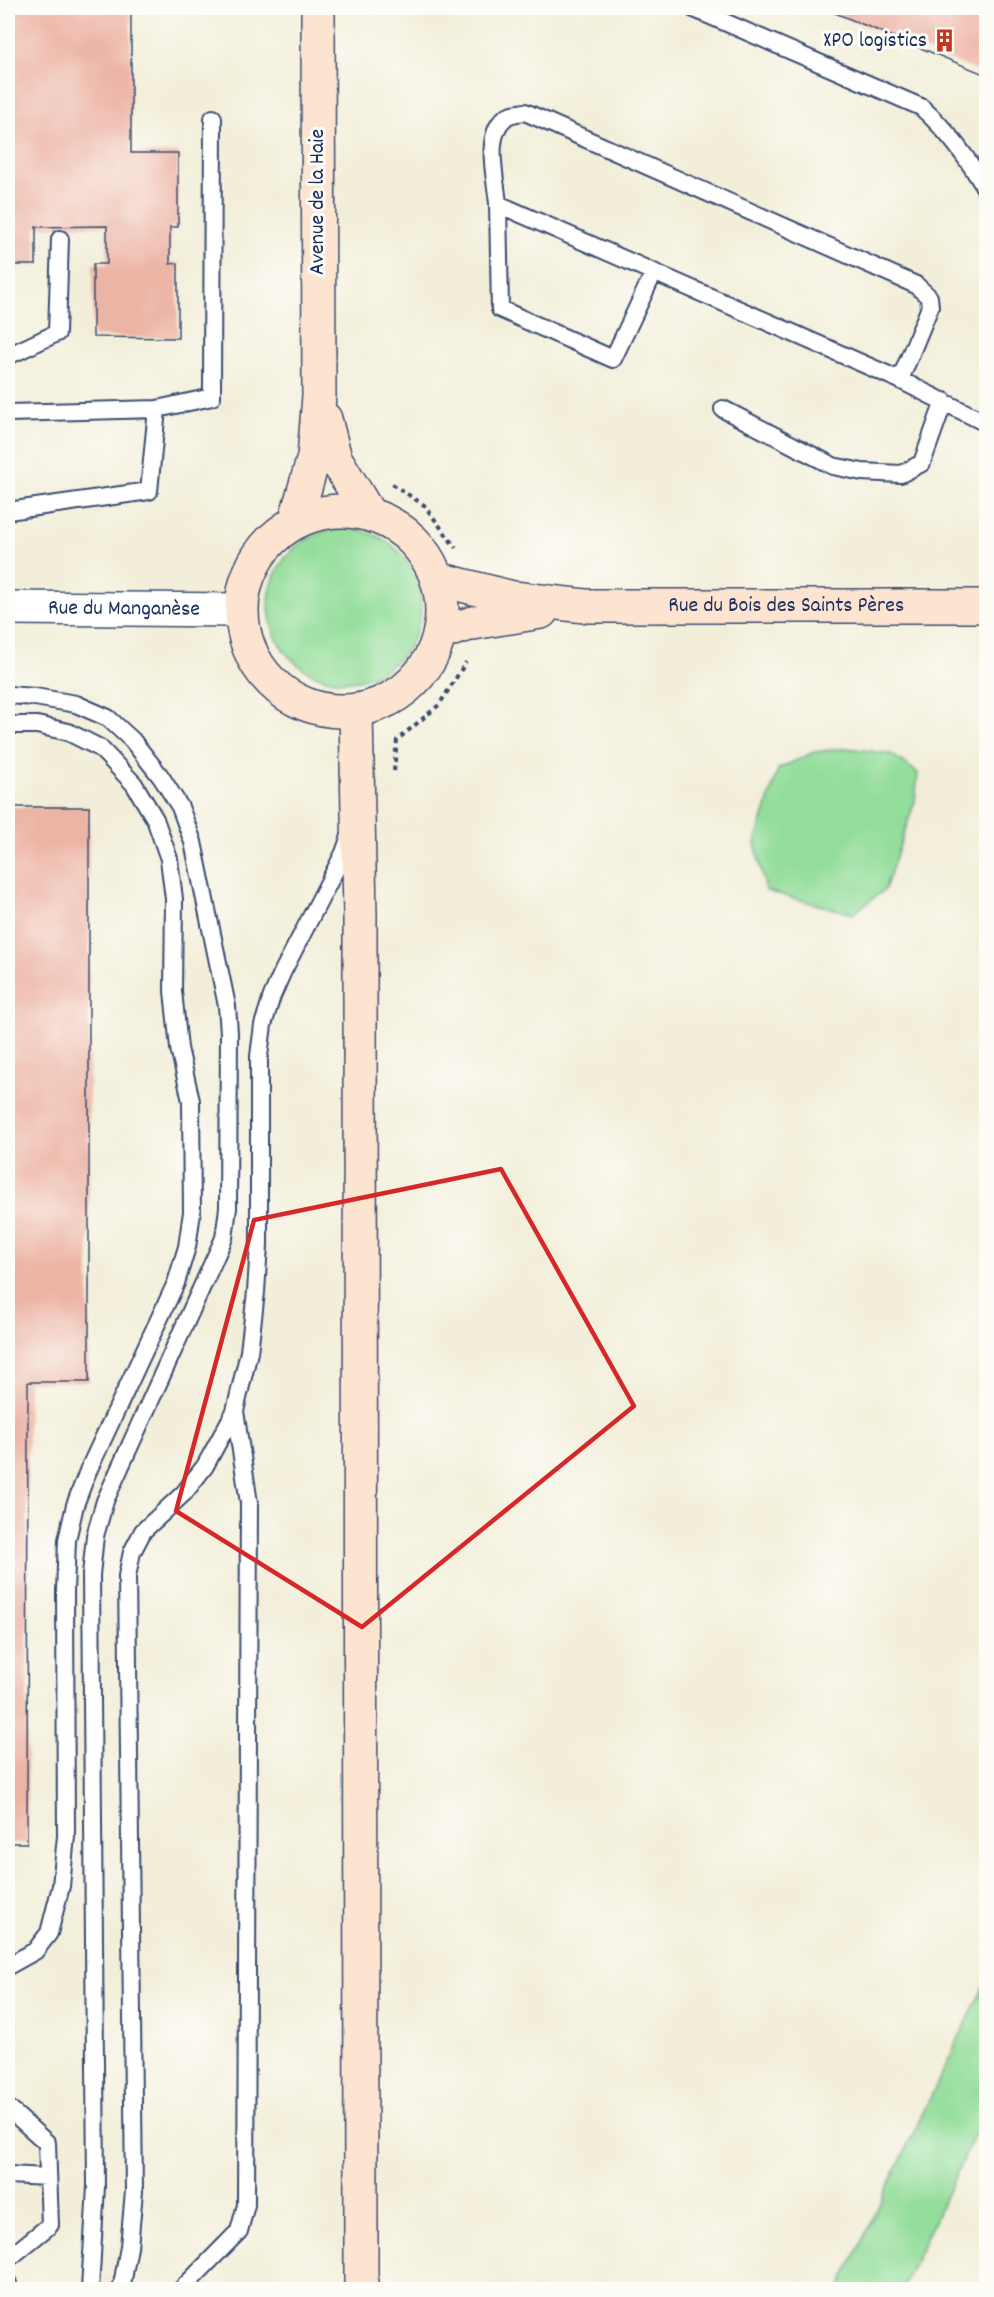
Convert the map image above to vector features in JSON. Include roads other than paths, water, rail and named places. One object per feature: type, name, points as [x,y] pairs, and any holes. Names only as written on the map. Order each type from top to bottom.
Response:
[{"type":"street","name":"Avenue de la Haie","points":[[318,8],[319,396]]},
{"type":"street","points":[[319,396],[335,458],[369,514]]},
{"type":"street","points":[[295,522],[314,457],[319,396]]},
{"type":"street","points":[[344,510],[369,514],[399,528],[422,550],[438,579],[443,606],[440,633],[430,661],[410,685],[386,702],[356,711],[321,710],[289,697],[263,675],[246,645],[240,610],[244,584],[255,558],[273,537],[295,522],[318,513],[344,510]]},
{"type":"street","name":"Rue du Bois des Saints Pères","points":[[438,579],[513,598],[585,606],[987,606]]},
{"type":"street","name":"Rue du Bois des Saints Pères","points":[[440,633],[473,623],[585,606]]},
{"type":"street","name":"Rue du Manganèse","points":[[8,608],[240,610]]},
{"type":"street","points":[[356,711],[360,974],[359,2284]]},
{"type":"lane","points":[[692,8],[921,107],[942,125],[987,190]]},
{"type":"lane","points":[[654,272],[613,359],[500,309],[498,204],[493,142],[498,125],[508,115],[525,112],[916,285],[929,297],[930,307],[900,380]]},
{"type":"lane","points":[[8,413],[157,410],[212,397],[213,118]]},
{"type":"lane","points":[[498,204],[900,380],[987,423]]},
{"type":"lane","points":[[8,357],[57,333],[60,239]]},
{"type":"lane","points":[[723,409],[833,466],[862,472],[902,474],[922,463],[944,401]]},
{"type":"lane","points":[[8,510],[149,491],[157,410]]},
{"type":"lane","points":[[8,695],[76,704],[108,718],[132,740],[161,777],[180,807],[193,842],[227,1006],[229,1033],[228,1208],[224,1238],[105,1501],[95,1536],[91,1575],[96,2186],[90,2289]]},
{"type":"lane","points":[[8,725],[37,725],[68,732],[100,748],[134,784],[155,819],[169,859],[174,899],[173,991],[179,1048],[191,1101],[192,1212],[187,1247],[176,1283],[88,1471],[75,1505],[67,1540],[65,1581],[66,1836],[61,1886],[49,1933],[36,1951],[8,1966]]},
{"type":"lane","points":[[121,2289],[129,2247],[134,2191],[127,1576],[132,1552],[143,1531],[184,1493],[205,1466],[235,1411],[249,1352],[257,1280],[259,1056],[263,1025],[283,970],[344,853],[358,809]]},
{"type":"lane","points":[[181,2289],[239,2231],[246,2205],[249,1503],[235,1411]]},
{"type":"lane","points":[[8,2108],[47,2143],[50,2225],[8,2259]]},
{"type":"lane","points":[[8,2175],[48,2177]]},
{"type":"lane","points":[[8,2283],[8,2289]]},
{"type":"place","name":"XPO logistics","points":[[945,41]]}]
